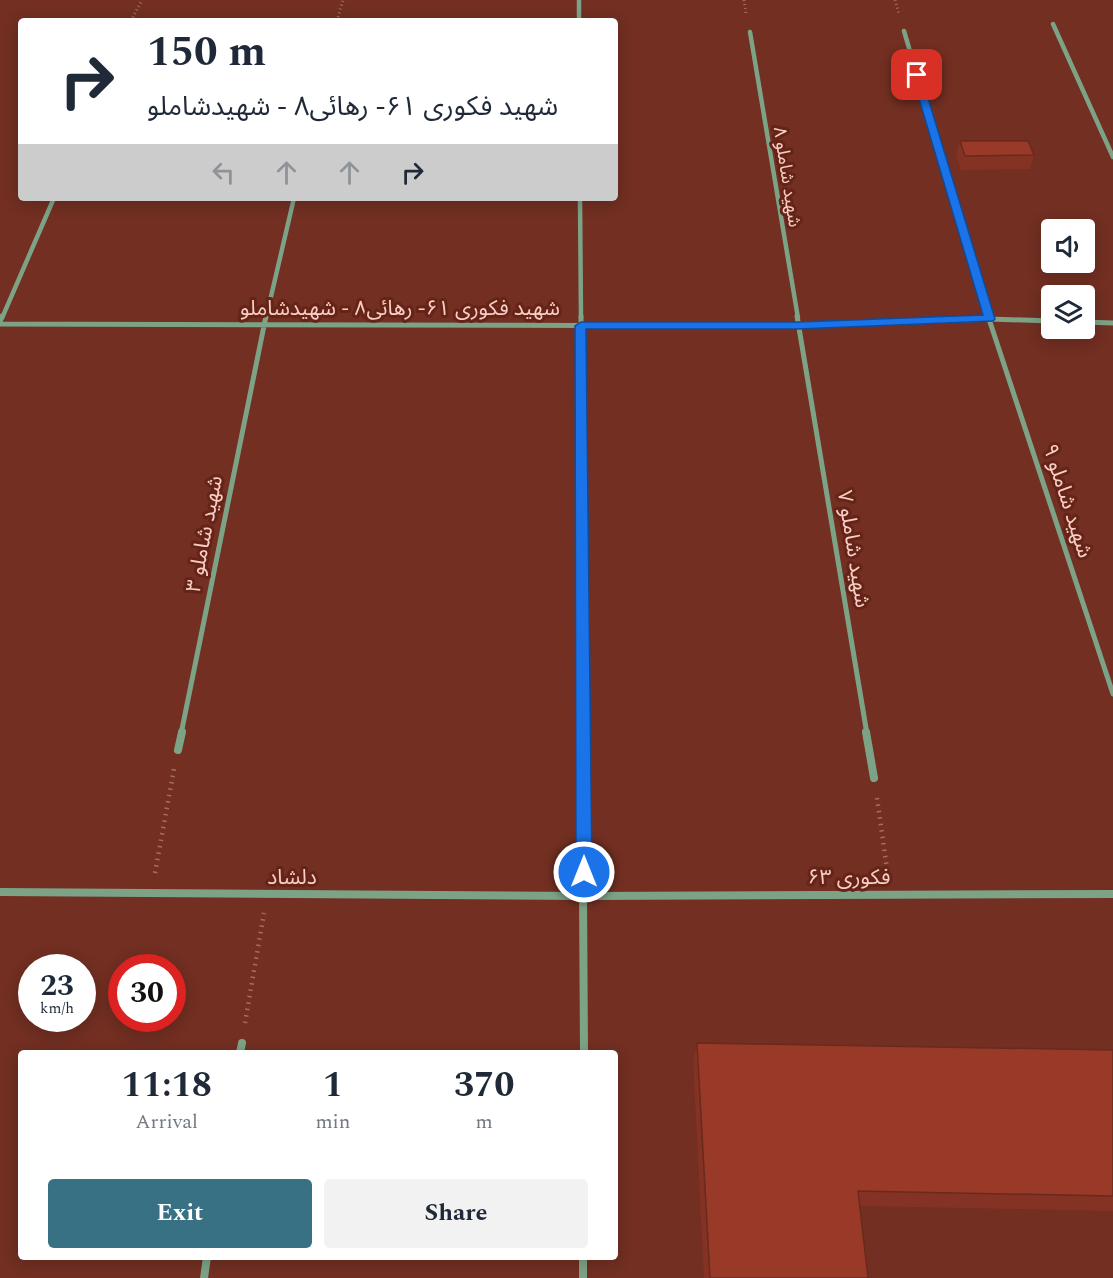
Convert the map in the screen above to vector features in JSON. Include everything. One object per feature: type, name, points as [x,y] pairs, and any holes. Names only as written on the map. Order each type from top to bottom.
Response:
[{"type":"street","points":[[579,0],[579,18]]},
{"type":"street","points":[[1053,24],[1113,157]]},
{"type":"street","name":"شهید شاملو ۹","points":[[904,31],[989,319],[1113,694]]},
{"type":"street","name":"شهید شاملو ۸","points":[[750,32],[799,326]]},
{"type":"street","points":[[0,323],[53,201]]},
{"type":"street","name":"شهید شاملو ۳","points":[[178,750],[264,325],[293,201]]},
{"type":"street","points":[[580,201],[584,1050]]},
{"type":"street","name":"شهید فکوری ۶۱- رهائی۸ - شهیدشاملو","points":[[0,323],[799,326],[989,319],[1041,321]]},
{"type":"street","points":[[1095,322],[1113,323]]},
{"type":"street","name":"شهید شاملو ۷","points":[[799,326],[874,778]]},
{"type":"street","name":"دلشاد","points":[[0,892],[584,896]]},
{"type":"street","name":"فکوری ۶۳","points":[[584,896],[1113,894]]},
{"type":"street","points":[[241,1050],[242,1043]]},
{"type":"street","points":[[204,1278],[207,1260]]},
{"type":"street","points":[[584,1260],[584,1278]]},
{"type":"path","points":[[133,18],[142,0]]},
{"type":"path","points":[[338,18],[343,0]]},
{"type":"path","points":[[151,893],[178,750]]},
{"type":"path","points":[[874,778],[890,895]]},
{"type":"path","points":[[242,1043],[267,894]]},
{"type":"building","points":[[960,141],[1028,141],[1034,155],[965,156]]},
{"type":"building","points":[[697,1043],[1113,1050],[1113,1196],[858,1191],[868,1278],[710,1278]]},
{"type":"route","points":[[584,872],[581,326],[799,326],[989,319],[917,75]]}]
